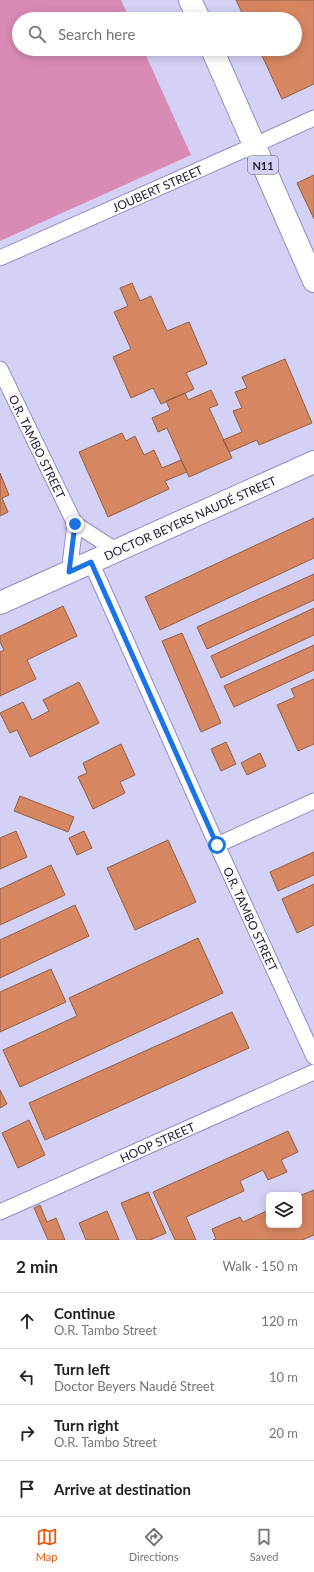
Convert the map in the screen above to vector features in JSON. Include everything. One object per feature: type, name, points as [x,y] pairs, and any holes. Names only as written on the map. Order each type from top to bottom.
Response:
[{"type":"main road","points":[[190,0],[196,12]]},
{"type":"main road","name":"N11","points":[[215,56],[314,281]]},
{"type":"main road","name":"DOCTOR BEYERS NAUDÉ STREET","points":[[0,603],[314,462]]},
{"type":"street","name":"JOUBERT STREET","points":[[0,258],[255,146],[314,118]]},
{"type":"street","name":"O.R. TAMBO STREET","points":[[0,369],[75,524]]},
{"type":"street","points":[[69,572],[75,524],[117,551]]},
{"type":"street","name":"O.R. TAMBO STREET","points":[[91,562],[217,845],[314,1057]]},
{"type":"street","points":[[217,845],[314,801]]},
{"type":"street","name":"HOOP STREET","points":[[0,1212],[314,1072]]},
{"type":"shaded area","points":[[0,0],[121,0],[127,12],[12,12],[12,56],[146,56],[191,155],[0,241]]},
{"type":"building","points":[[236,0],[314,0],[314,84],[282,99],[262,56],[302,56],[302,12],[242,12]]},
{"type":"building","points":[[314,175],[314,219],[297,183]]},
{"type":"building","points":[[132,283],[140,301],[151,296],[167,331],[189,322],[207,364],[186,373],[194,389],[161,404],[153,388],[131,398],[113,357],[131,349],[114,312],[128,306],[120,288]]},
{"type":"building","points":[[285,359],[312,423],[259,445],[257,440],[229,452],[223,440],[242,432],[233,411],[242,408],[235,392],[247,388],[242,377]]},
{"type":"building","points":[[211,390],[218,405],[209,408],[232,458],[189,477],[167,428],[158,432],[152,418],[170,410],[166,401],[185,393],[188,400]]},
{"type":"building","points":[[122,433],[126,441],[135,436],[144,455],[154,450],[162,468],[181,460],[187,472],[165,481],[169,489],[108,517],[79,452]]},
{"type":"building","points":[[0,473],[9,495],[2,498],[8,512],[0,516]]},
{"type":"building","points":[[314,518],[314,558],[160,630],[145,597]]},
{"type":"building","points":[[314,574],[314,600],[207,649],[197,627]]},
{"type":"building","points":[[63,606],[77,636],[27,660],[36,679],[0,696],[0,652],[4,650],[0,642],[0,636]]},
{"type":"building","points":[[314,608],[314,635],[221,678],[211,656]]},
{"type":"building","points":[[182,633],[221,723],[201,732],[162,641]]},
{"type":"building","points":[[314,645],[314,670],[234,707],[224,686]]},
{"type":"building","points":[[314,679],[314,744],[298,751],[277,705],[295,697],[291,689]]},
{"type":"building","points":[[79,682],[99,723],[30,757],[17,730],[10,733],[0,713],[23,702],[32,720],[49,711],[43,700]]},
{"type":"building","points":[[226,742],[236,764],[221,771],[211,749]]},
{"type":"building","points":[[121,744],[135,775],[120,782],[125,793],[93,809],[78,777],[87,773],[83,763]]},
{"type":"building","points":[[260,753],[266,766],[247,775],[241,763]]},
{"type":"building","points":[[20,796],[74,817],[68,832],[14,811]]},
{"type":"building","points":[[16,831],[27,857],[0,869],[0,838]]},
{"type":"building","points":[[84,831],[92,848],[77,855],[69,838]]},
{"type":"building","points":[[168,840],[196,902],[135,930],[107,868]]},
{"type":"building","points":[[314,852],[314,875],[278,891],[270,872]]},
{"type":"building","points":[[51,865],[65,895],[0,925],[0,889]]},
{"type":"building","points":[[314,884],[314,925],[297,933],[282,899]]},
{"type":"building","points":[[75,905],[89,936],[0,978],[0,940]]},
{"type":"building","points":[[198,938],[223,993],[20,1087],[3,1050],[77,1016],[69,998]]},
{"type":"building","points":[[51,969],[66,1002],[0,1032],[0,992]]},
{"type":"building","points":[[232,1012],[249,1048],[45,1140],[29,1103]]},
{"type":"building","points":[[0,1090],[7,1104],[0,1108]]},
{"type":"building","points":[[29,1120],[45,1155],[18,1168],[2,1133]]},
{"type":"building","points":[[288,1131],[298,1152],[281,1160],[287,1172],[268,1180],[263,1170],[240,1181],[244,1191],[186,1217],[196,1240],[175,1240],[153,1192]]},
{"type":"building","points":[[314,1190],[314,1235],[302,1240],[213,1240],[216,1239],[212,1229],[240,1217],[243,1222],[266,1211],[266,1228],[302,1228],[302,1195]]},
{"type":"building","points":[[148,1192],[166,1233],[150,1240],[137,1240],[121,1203]]},
{"type":"building","points":[[40,1205],[47,1222],[56,1218],[65,1240],[48,1240],[34,1208]]},
{"type":"building","points":[[107,1211],[119,1240],[86,1240],[79,1223]]},
{"type":"route","points":[[75,524],[69,572],[91,562],[217,845]]}]
